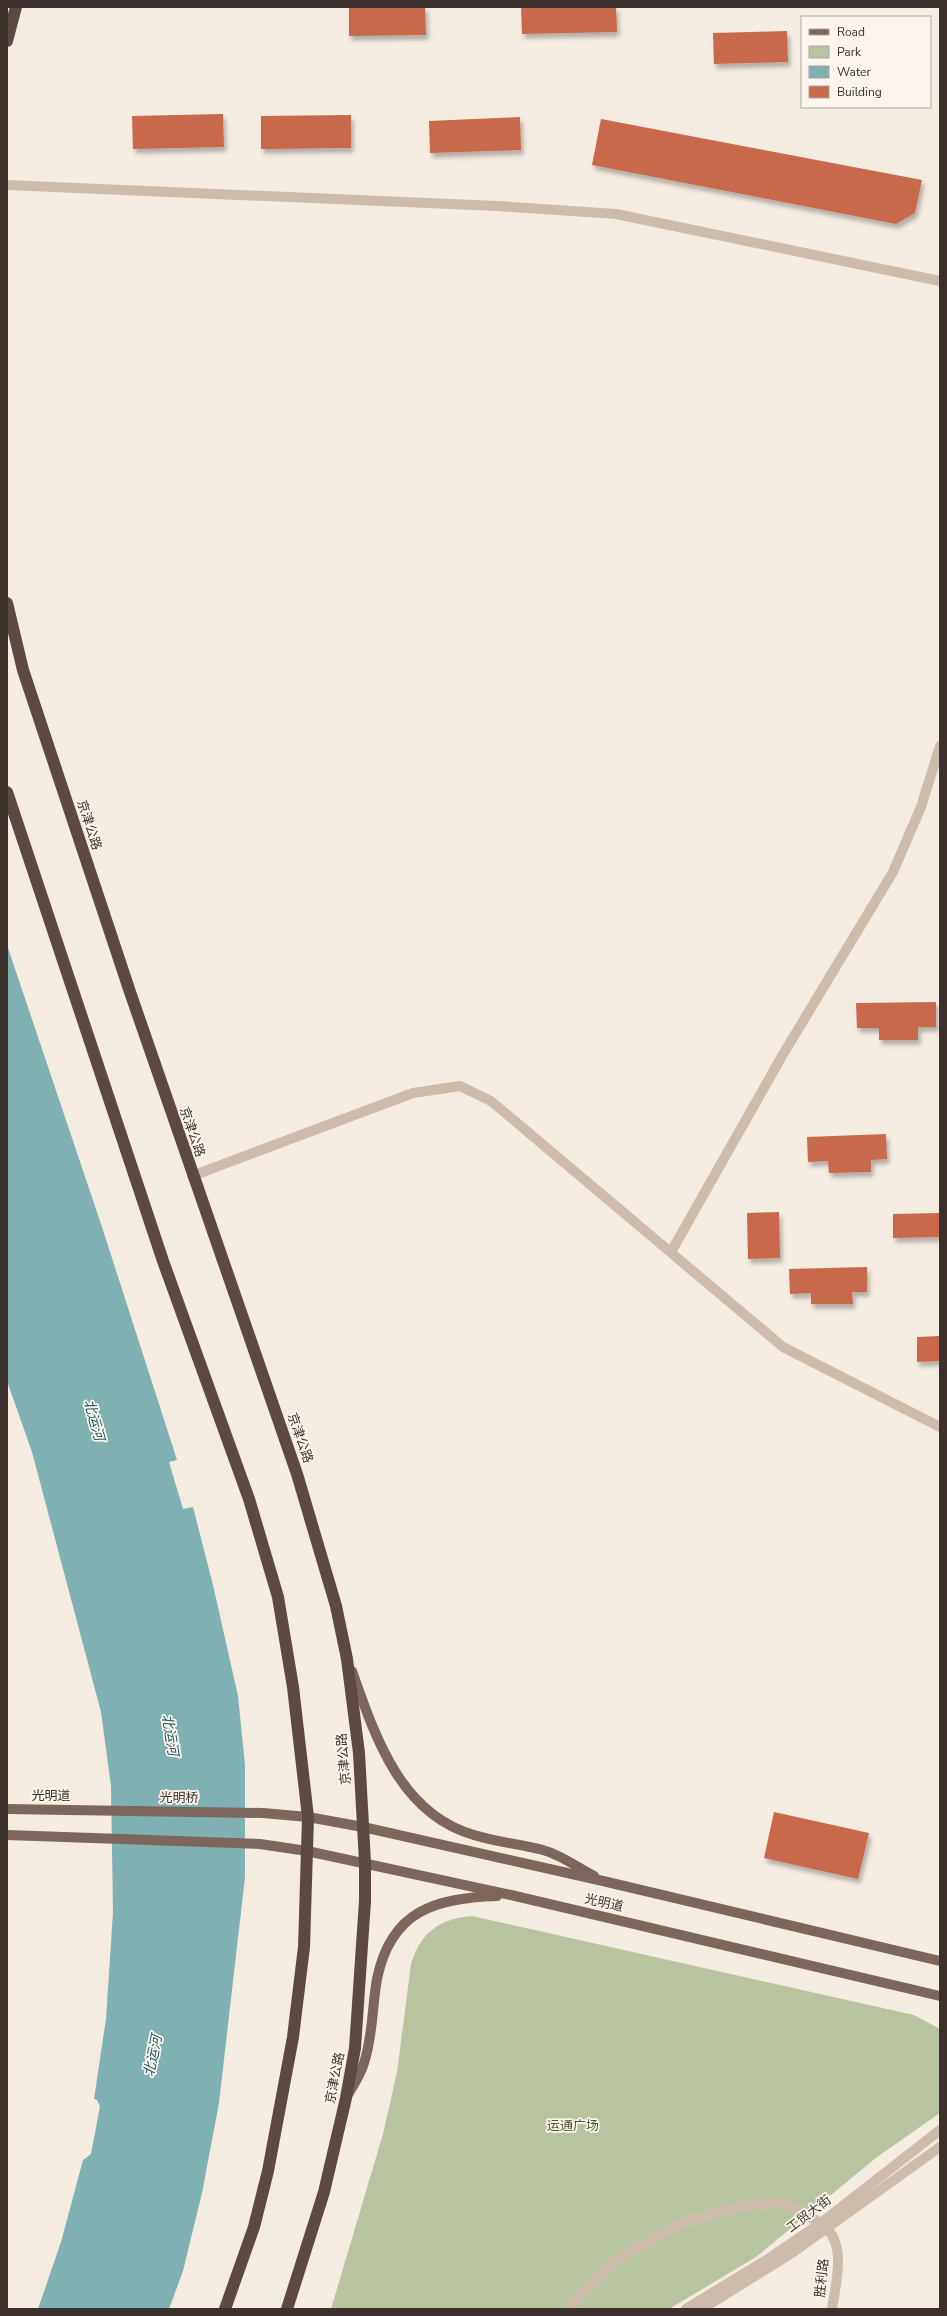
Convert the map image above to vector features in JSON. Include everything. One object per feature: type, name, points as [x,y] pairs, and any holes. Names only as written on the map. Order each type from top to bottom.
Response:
[{"type":"highway","points":[[7,41],[16,7]]},
{"type":"highway","name":"京津公路","points":[[7,603],[23,670],[192,1176],[262,1368],[297,1474],[336,1606],[347,1659],[359,1753],[366,1901],[355,2048],[346,2098],[324,2192],[287,2309]]},
{"type":"highway","points":[[7,792],[163,1261],[249,1499],[276,1589],[293,1688],[308,1817],[304,1947],[293,2037],[268,2171],[254,2226],[225,2309]]},
{"type":"main road","points":[[347,1659],[386,1756],[411,1795],[424,1808],[449,1826],[473,1835],[543,1850],[566,1859],[602,1881]]},
{"type":"main road","name":"光明道","points":[[7,1809],[94,1809]]},
{"type":"main road","name":"光明桥","points":[[94,1809],[262,1813]]},
{"type":"main road","name":"光明道","points":[[262,1813],[308,1817],[363,1827],[602,1881],[940,1961]]},
{"type":"main road","name":"光明道","points":[[7,1835],[260,1844],[307,1851],[365,1862],[512,1895],[940,1996]]},
{"type":"main road","points":[[346,2098],[364,2065],[370,2036],[377,1979],[383,1956],[394,1935],[406,1922],[427,1907],[448,1900],[512,1895]]},
{"type":"street","points":[[7,185],[497,206],[616,214],[940,281]]},
{"type":"street","points":[[671,1252],[782,1056],[893,872],[921,807],[940,746]]},
{"type":"street","points":[[192,1176],[413,1093],[460,1086],[490,1101],[783,1347],[940,1427]]},
{"type":"street","name":"工贸大街","points":[[702,2309],[792,2253],[940,2130]]},
{"type":"street","name":"工贸大街","points":[[686,2309],[824,2225],[940,2147]]},
{"type":"street","points":[[570,2309],[581,2293],[622,2256],[682,2223],[745,2205],[783,2203],[824,2225]]},
{"type":"street","name":"胜利路","points":[[824,2225],[838,2255],[838,2270],[832,2309]]},
{"type":"green space","name":"运通广场","points":[[472,1916],[914,2015],[940,2029],[940,2113],[877,2157],[756,2257],[669,2309],[331,2309],[383,2134],[397,2072],[411,1964],[420,1943],[433,1929],[450,1920]]},
{"type":"water","name":"北运河","points":[[7,945],[102,1227],[177,1460],[169,1462],[183,1509],[193,1507],[213,1585],[238,1696],[245,1765],[245,1877],[219,2103],[202,2193],[183,2271],[169,2309],[38,2309],[61,2242],[83,2160],[91,2154],[100,2106],[97,2100],[94,2099],[106,2019],[113,1912],[111,1786],[101,1712],[32,1452],[7,1381]]},
{"type":"building","points":[[349,7],[425,7],[426,35],[349,36]]},
{"type":"building","points":[[521,7],[616,7],[617,32],[522,34]]},
{"type":"building","points":[[787,31],[788,62],[714,64],[713,33]]},
{"type":"building","points":[[223,114],[224,147],[133,149],[132,116]]},
{"type":"building","points":[[351,115],[351,148],[261,149],[261,116]]},
{"type":"building","points":[[520,117],[521,150],[430,153],[429,121]]},
{"type":"building","points":[[601,119],[922,180],[915,213],[896,224],[592,165]]},
{"type":"building","points":[[936,1002],[936,1027],[918,1027],[918,1040],[879,1040],[879,1028],[857,1028],[856,1003]]},
{"type":"building","points":[[886,1134],[887,1159],[871,1160],[871,1172],[829,1173],[828,1161],[808,1162],[807,1137]]},
{"type":"building","points":[[779,1212],[780,1258],[748,1259],[747,1213]]},
{"type":"building","points":[[940,1213],[940,1237],[893,1238],[893,1214]]},
{"type":"building","points":[[867,1267],[867,1292],[852,1292],[853,1304],[811,1304],[811,1293],[790,1294],[789,1269]]},
{"type":"building","points":[[940,1336],[940,1361],[917,1362],[917,1337]]},
{"type":"building","points":[[774,1812],[869,1833],[858,1879],[764,1858]]}]
